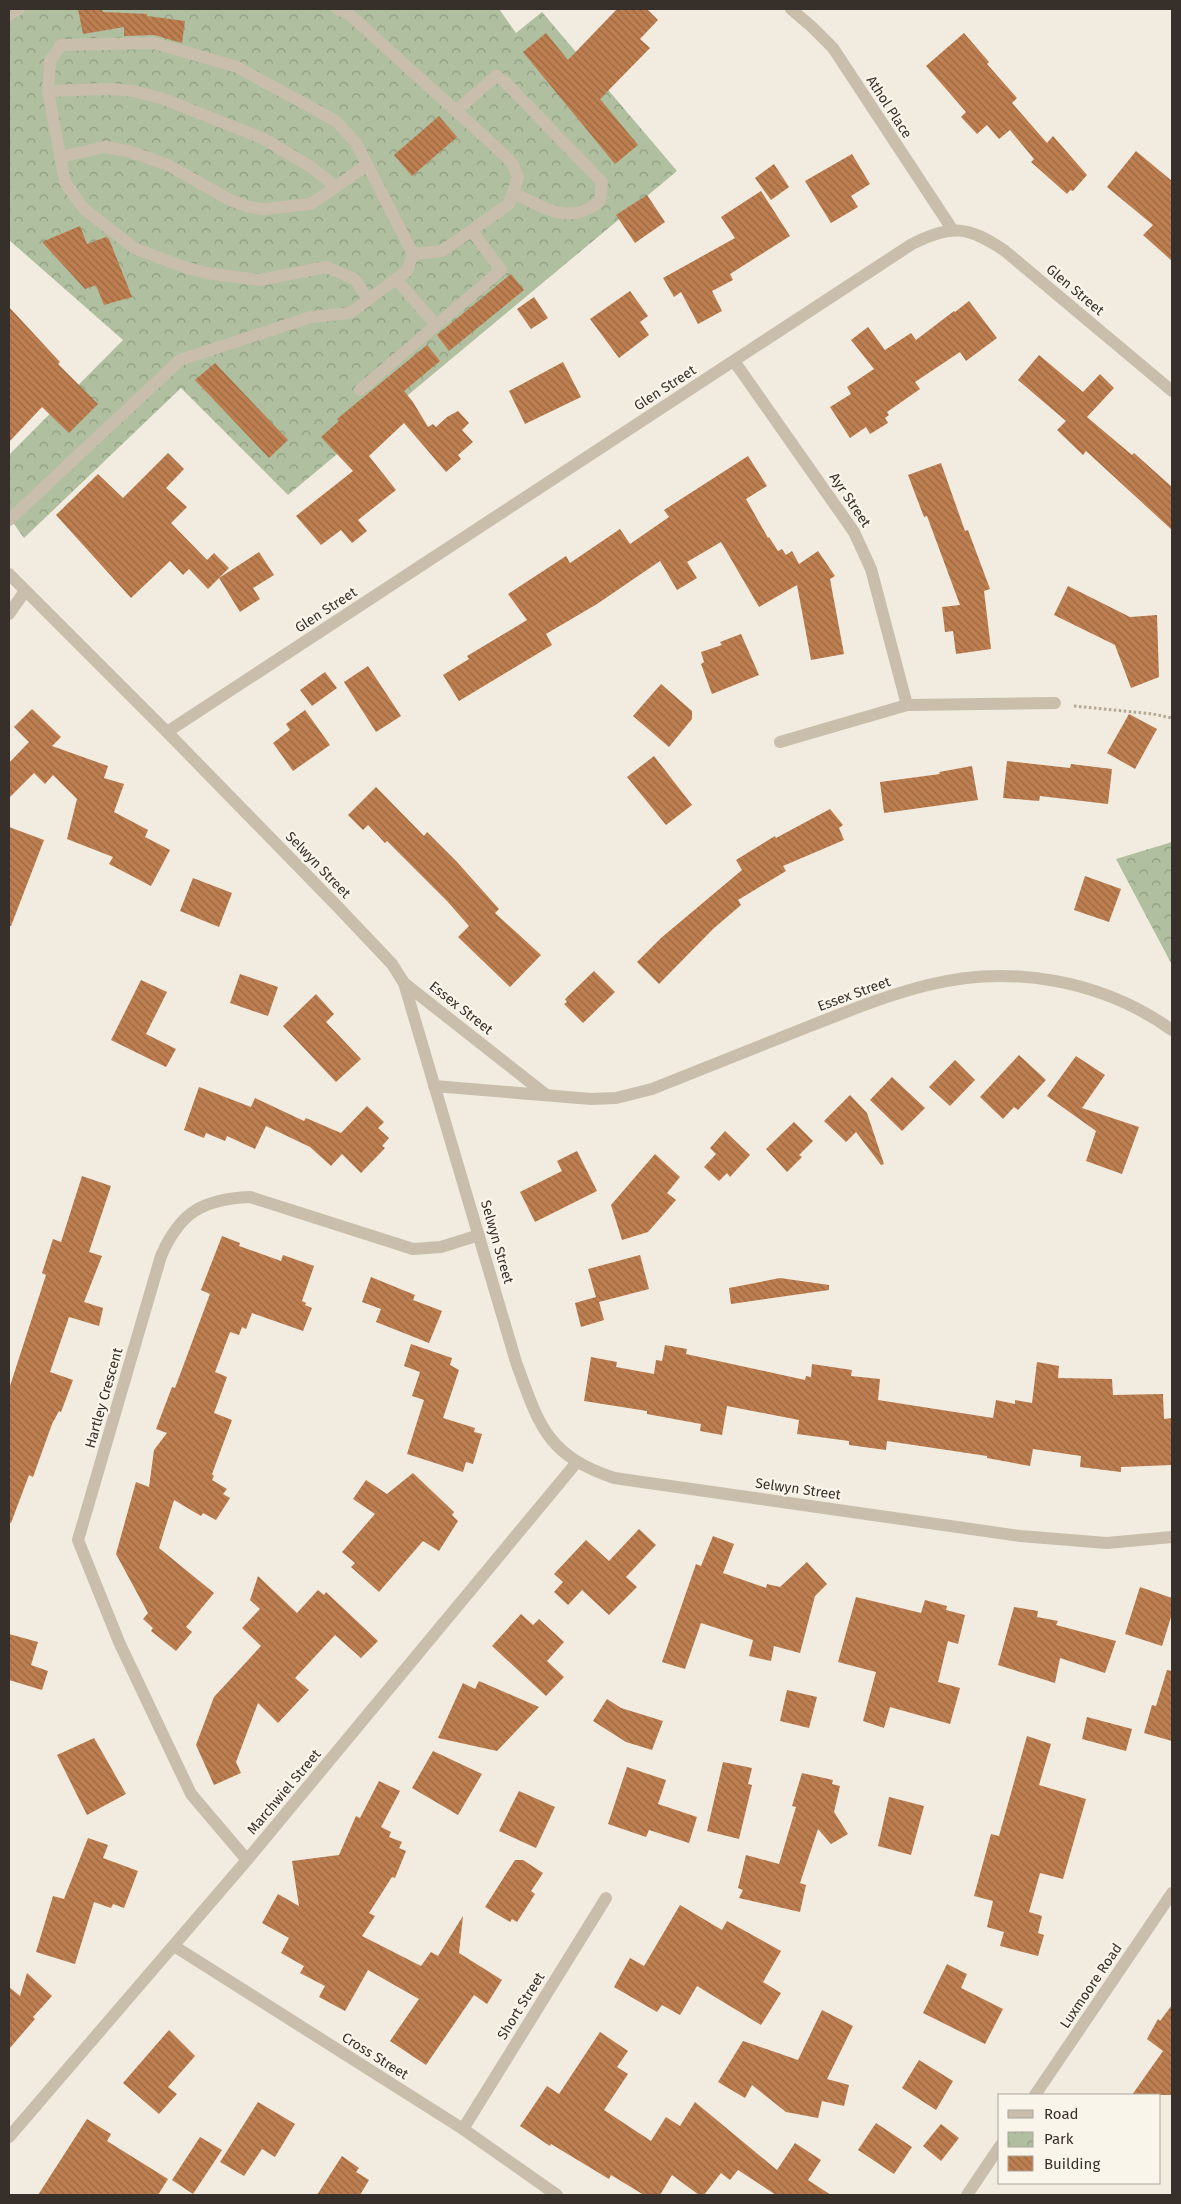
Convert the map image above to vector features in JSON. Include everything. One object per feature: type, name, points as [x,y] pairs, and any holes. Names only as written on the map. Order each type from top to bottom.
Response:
[{"type":"street","points":[[9,15],[18,9]]},
{"type":"street","points":[[336,9],[349,14],[456,110],[512,164],[518,177],[509,204],[472,232],[442,251],[413,254]]},
{"type":"street","name":"Athol Place","points":[[791,9],[833,48],[952,230]]},
{"type":"street","points":[[9,520],[180,360],[311,318],[350,313],[368,300],[407,271],[413,254],[356,143],[336,121],[237,67],[154,43],[62,45],[50,61],[48,91],[65,182],[84,209],[134,248],[206,273],[260,280],[326,267],[356,279],[368,300]]},
{"type":"street","points":[[456,110],[496,76],[505,82],[602,182],[600,201],[584,212],[568,214],[553,212],[513,193]]},
{"type":"street","points":[[48,91],[108,89],[133,91],[161,98],[264,139],[311,166],[336,187]]},
{"type":"street","points":[[60,157],[105,147],[128,151],[168,166],[230,200],[249,207],[264,209],[311,204],[367,165]]},
{"type":"street","name":"Glen Street","points":[[167,732],[912,244],[929,236],[952,230],[968,232],[986,238],[1005,251],[1172,391]]},
{"type":"street","points":[[360,390],[501,270],[472,232]]},
{"type":"street","points":[[396,279],[436,325]]},
{"type":"street","name":"Ayr Street","points":[[734,361],[854,532],[871,569],[907,705]]},
{"type":"street","name":"Selwyn Street","points":[[9,574],[167,732],[392,964],[404,983],[516,1362],[538,1421],[548,1436],[578,1462],[593,1471],[614,1478],[1020,1536],[1107,1543],[1172,1538]]},
{"type":"street","points":[[9,614],[25,591]]},
{"type":"street","points":[[780,742],[907,705],[1055,704]]},
{"type":"street","name":"Essex Street","points":[[434,1086],[591,1099],[616,1098],[652,1089],[876,1001],[928,985],[976,977],[1021,975],[1058,981],[1092,990],[1133,1006],[1172,1030]]},
{"type":"street","name":"Essex Street","points":[[404,983],[546,1094]]},
{"type":"street","name":"Hartley Crescent","points":[[247,1860],[191,1794],[119,1642],[78,1540],[161,1256],[168,1239],[186,1216],[206,1204],[226,1198],[250,1197],[413,1249],[440,1248],[479,1235]]},
{"type":"street","name":"Marchwiel Street","points":[[9,2137],[247,1860],[578,1462]]},
{"type":"street","name":"Luxmoore Road","points":[[1036,2094],[1172,1893]]},
{"type":"street","name":"Short Street","points":[[463,2129],[606,1898]]},
{"type":"street","name":"Cross Street","points":[[174,1946],[463,2129],[557,2195]]},
{"type":"street","points":[[966,2195],[998,2149]]},
{"type":"path","points":[[1055,704],[1154,714],[1172,718]]},
{"type":"green space","points":[[9,9],[499,9],[516,33],[542,12],[677,171],[288,495],[181,388],[24,538],[9,517],[9,455],[123,340],[9,240]]},
{"type":"green space","points":[[1172,842],[1172,965],[1116,859]]},
{"type":"building","points":[[78,9],[102,9],[103,12],[147,14],[147,16],[185,21],[182,43],[154,35],[124,36],[124,27],[83,34]]},
{"type":"building","points":[[617,9],[647,9],[658,20],[640,39],[650,48],[600,99],[638,145],[615,164],[523,52],[546,33],[568,60]]},
{"type":"building","points":[[964,33],[989,62],[987,64],[1017,98],[1012,103],[1047,143],[1053,136],[1087,175],[1073,191],[1070,190],[1067,194],[1031,162],[1034,159],[1010,130],[999,139],[987,125],[977,134],[961,117],[966,112],[926,66]]},
{"type":"building","points":[[439,116],[457,137],[412,176],[394,155]]},
{"type":"building","points":[[1136,151],[1172,181],[1172,261],[1143,235],[1153,225],[1107,187]]},
{"type":"building","points":[[852,154],[870,184],[851,196],[858,207],[831,223],[805,181]]},
{"type":"building","points":[[774,164],[789,187],[771,200],[755,178]]},
{"type":"building","points":[[761,191],[790,236],[730,274],[733,280],[712,291],[722,311],[698,324],[681,292],[674,297],[663,278],[735,238],[721,217]]},
{"type":"building","points":[[647,195],[665,222],[635,243],[616,215]]},
{"type":"building","points":[[80,226],[87,244],[106,237],[109,239],[132,297],[104,305],[96,285],[85,289],[42,242]]},
{"type":"building","points":[[511,274],[524,290],[449,351],[437,335]]},
{"type":"building","points":[[630,291],[648,316],[640,322],[649,335],[619,358],[590,319]]},
{"type":"building","points":[[534,297],[548,318],[531,329],[517,309]]},
{"type":"building","points":[[969,301],[997,338],[966,361],[960,352],[915,382],[920,389],[887,412],[889,415],[885,418],[888,423],[870,434],[866,427],[850,438],[830,407],[851,394],[847,387],[874,369],[851,340],[868,327],[885,350],[911,333],[916,340]]},
{"type":"building","points":[[9,307],[60,362],[58,364],[98,404],[69,433],[42,407],[9,442]]},
{"type":"building","points":[[427,345],[440,361],[404,391],[428,427],[433,424],[436,427],[447,417],[458,411],[469,423],[462,430],[473,442],[458,455],[461,459],[446,472],[404,423],[369,456],[396,490],[358,520],[367,531],[352,543],[341,530],[321,545],[296,516],[353,471],[321,437],[339,421],[337,419]]},
{"type":"building","points":[[1039,355],[1083,392],[1100,374],[1114,388],[1087,417],[1132,455],[1134,453],[1172,487],[1172,530],[1086,451],[1083,455],[1057,430],[1066,421],[1018,380]]},
{"type":"building","points":[[563,362],[581,397],[525,424],[509,391]]},
{"type":"building","points":[[215,363],[288,440],[269,458],[195,380]]},
{"type":"building","points":[[168,453],[184,469],[166,488],[187,507],[171,523],[207,560],[214,553],[229,568],[208,589],[189,569],[183,575],[170,561],[131,598],[56,515],[98,474],[123,498]]},
{"type":"building","points":[[748,456],[767,486],[746,499],[768,538],[778,551],[782,549],[786,555],[792,551],[799,564],[818,551],[835,576],[830,579],[844,654],[811,660],[797,585],[759,607],[721,542],[687,562],[697,578],[677,590],[660,561],[597,604],[546,634],[552,645],[459,701],[443,675],[469,659],[467,656],[527,620],[508,594],[566,556],[570,563],[620,529],[630,544],[669,517],[664,510]]},
{"type":"building","points":[[941,463],[965,531],[968,530],[990,589],[984,591],[991,649],[956,654],[953,631],[945,632],[942,607],[960,605],[927,516],[924,517],[908,475]]},
{"type":"building","points":[[259,552],[274,575],[253,588],[260,599],[240,612],[219,578]]},
{"type":"building","points":[[1068,586],[1130,617],[1157,615],[1159,677],[1131,688],[1115,645],[1054,615]]},
{"type":"building","points":[[741,634],[759,675],[712,694],[701,664],[704,662],[701,652],[722,645],[720,642]]},
{"type":"building","points":[[368,666],[401,716],[376,732],[344,682]]},
{"type":"building","points":[[325,672],[337,688],[312,706],[300,690]]},
{"type":"building","points":[[661,684],[692,711],[692,719],[669,747],[633,716]]},
{"type":"building","points":[[32,709],[61,737],[52,746],[108,766],[104,778],[124,784],[114,812],[148,830],[145,837],[170,850],[151,886],[109,864],[113,857],[67,839],[77,799],[53,775],[45,784],[34,773],[9,798],[9,763],[29,742],[14,727]]},
{"type":"building","points":[[305,710],[330,745],[293,771],[273,743],[290,730],[286,724]]},
{"type":"building","points":[[1129,714],[1157,729],[1135,769],[1107,753]]},
{"type":"building","points":[[654,756],[692,805],[666,825],[627,777]]},
{"type":"building","points":[[1007,761],[1070,768],[1071,764],[1112,769],[1108,804],[1040,796],[1039,801],[1003,798]]},
{"type":"building","points":[[972,766],[978,800],[884,813],[880,782],[940,774],[939,772]]},
{"type":"building","points":[[376,787],[424,836],[427,832],[457,862],[499,909],[495,913],[541,955],[510,987],[458,937],[469,926],[447,901],[387,841],[385,843],[368,825],[363,830],[348,815]]},
{"type":"building","points":[[830,809],[843,825],[839,828],[844,840],[783,866],[786,871],[738,900],[741,905],[713,929],[659,984],[637,962],[661,938],[742,870],[736,860],[775,836],[776,838]]},
{"type":"building","points":[[9,827],[44,840],[11,926],[9,926]]},
{"type":"building","points":[[1085,876],[1121,889],[1109,922],[1074,910]]},
{"type":"building","points":[[193,878],[232,893],[219,927],[180,911]]},
{"type":"building","points":[[594,971],[615,992],[583,1023],[564,1004],[567,1002],[565,999]]},
{"type":"building","points":[[240,974],[278,987],[268,1016],[230,1003]]},
{"type":"building","points":[[141,980],[167,992],[146,1034],[176,1049],[166,1067],[111,1040]]},
{"type":"building","points":[[316,994],[334,1014],[326,1022],[361,1059],[336,1082],[283,1026]]},
{"type":"building","points":[[1019,1055],[1046,1080],[1018,1110],[1014,1107],[1003,1119],[980,1097]]},
{"type":"building","points":[[1076,1056],[1105,1075],[1082,1108],[1139,1127],[1122,1174],[1086,1161],[1096,1131],[1047,1096]]},
{"type":"building","points":[[955,1060],[975,1080],[950,1106],[929,1087]]},
{"type":"building","points":[[892,1077],[925,1108],[902,1131],[870,1100]]},
{"type":"building","points":[[199,1087],[251,1107],[255,1098],[304,1121],[306,1118],[341,1133],[367,1106],[384,1122],[378,1128],[389,1138],[382,1146],[385,1148],[361,1173],[342,1154],[331,1166],[310,1147],[266,1126],[255,1149],[227,1136],[225,1141],[206,1133],[204,1138],[184,1130]]},
{"type":"building","points":[[850,1095],[867,1113],[884,1164],[881,1165],[856,1132],[846,1142],[824,1121]]},
{"type":"building","points":[[794,1122],[813,1141],[799,1155],[802,1157],[787,1172],[766,1149]]},
{"type":"building","points":[[725,1131],[750,1155],[730,1177],[727,1173],[719,1181],[704,1167],[716,1154],[710,1148]]},
{"type":"building","points":[[577,1151],[597,1191],[535,1222],[520,1192],[562,1171],[557,1161]]},
{"type":"building","points":[[655,1154],[680,1177],[667,1193],[676,1200],[648,1232],[622,1240],[611,1205]]},
{"type":"building","points":[[82,1176],[111,1186],[89,1252],[102,1256],[84,1302],[103,1308],[99,1326],[69,1317],[50,1372],[73,1380],[61,1412],[59,1411],[52,1424],[33,1477],[29,1475],[11,1523],[9,1522],[9,1389],[46,1275],[42,1273],[53,1239],[61,1242]]},
{"type":"building","points":[[222,1236],[240,1243],[239,1246],[281,1261],[283,1255],[314,1266],[302,1301],[306,1303],[305,1305],[312,1308],[303,1331],[252,1313],[246,1329],[242,1327],[239,1335],[230,1332],[215,1372],[227,1377],[214,1413],[232,1420],[212,1474],[214,1476],[212,1480],[227,1489],[223,1494],[230,1498],[216,1520],[203,1513],[201,1516],[174,1500],[159,1548],[214,1593],[186,1627],[192,1632],[176,1651],[151,1631],[153,1628],[143,1619],[148,1613],[116,1554],[136,1482],[149,1487],[154,1450],[167,1433],[156,1429],[172,1387],[175,1388],[210,1294],[201,1290]]},
{"type":"building","points":[[640,1255],[649,1289],[599,1302],[604,1320],[581,1327],[575,1303],[596,1297],[588,1269]]},
{"type":"building","points":[[371,1277],[415,1295],[413,1300],[442,1311],[429,1343],[376,1322],[381,1309],[362,1302]]},
{"type":"building","points":[[780,1278],[829,1285],[829,1290],[731,1304],[729,1288]]},
{"type":"building","points":[[411,1344],[452,1358],[450,1365],[459,1370],[443,1418],[475,1428],[474,1432],[482,1434],[473,1464],[466,1462],[463,1472],[407,1454],[424,1400],[412,1396],[420,1372],[404,1366]]},
{"type":"building","points":[[665,1345],[687,1349],[686,1354],[805,1380],[806,1376],[811,1377],[812,1364],[852,1370],[851,1376],[880,1379],[878,1400],[993,1418],[996,1400],[1015,1404],[1015,1400],[1032,1403],[1037,1362],[1059,1366],[1058,1378],[1112,1379],[1113,1395],[1163,1394],[1164,1419],[1172,1418],[1172,1465],[1121,1467],[1121,1472],[1080,1467],[1081,1456],[1033,1449],[1030,1466],[987,1458],[987,1456],[887,1441],[886,1450],[849,1445],[849,1441],[797,1434],[799,1420],[727,1406],[722,1435],[700,1431],[701,1424],[647,1414],[647,1411],[584,1401],[591,1357],[617,1362],[616,1367],[654,1374],[656,1360],[662,1361]]},
{"type":"building","points":[[413,1473],[454,1512],[452,1515],[458,1521],[439,1551],[423,1541],[379,1592],[351,1567],[355,1563],[342,1552],[375,1514],[353,1499],[366,1480],[387,1494]]},
{"type":"building","points":[[639,1529],[656,1545],[626,1577],[637,1587],[609,1615],[582,1590],[568,1605],[554,1592],[563,1582],[554,1574],[586,1540],[609,1561]]},
{"type":"building","points":[[713,1536],[734,1544],[723,1573],[766,1588],[767,1584],[780,1587],[807,1562],[827,1584],[815,1596],[800,1653],[774,1646],[771,1661],[749,1656],[753,1640],[701,1623],[685,1669],[662,1662],[696,1564],[701,1566]]},
{"type":"building","points":[[258,1576],[297,1613],[318,1590],[324,1595],[326,1592],[378,1641],[361,1658],[335,1635],[295,1678],[309,1690],[278,1723],[258,1703],[236,1762],[241,1773],[214,1785],[196,1745],[214,1697],[261,1646],[242,1628],[260,1609],[250,1600]]},
{"type":"building","points":[[1140,1587],[1172,1598],[1172,1614],[1162,1646],[1125,1634]]},
{"type":"building","points":[[856,1597],[921,1613],[925,1600],[947,1606],[946,1610],[965,1615],[958,1644],[948,1641],[938,1682],[960,1688],[950,1724],[890,1707],[884,1728],[863,1721],[876,1672],[838,1662]]},
{"type":"building","points":[[1014,1607],[1038,1611],[1037,1617],[1058,1621],[1056,1625],[1116,1641],[1105,1673],[1060,1658],[1055,1683],[998,1665]]},
{"type":"building","points":[[521,1614],[533,1625],[539,1619],[564,1642],[547,1661],[564,1677],[546,1696],[492,1646]]},
{"type":"building","points":[[9,1634],[38,1642],[31,1665],[48,1671],[42,1690],[9,1680]]},
{"type":"building","points":[[1167,1670],[1172,1671],[1172,1741],[1144,1733],[1152,1705],[1156,1706]]},
{"type":"building","points":[[479,1681],[539,1707],[497,1751],[438,1738],[463,1683],[475,1689]]},
{"type":"building","points":[[787,1690],[817,1697],[809,1728],[780,1721]]},
{"type":"building","points":[[607,1699],[621,1708],[663,1721],[652,1750],[626,1742],[593,1721]]},
{"type":"building","points":[[1087,1717],[1132,1729],[1126,1751],[1082,1739]]},
{"type":"building","points":[[1027,1736],[1051,1744],[1039,1785],[1086,1799],[1063,1879],[1040,1873],[1029,1912],[1042,1916],[1038,1933],[1044,1935],[1038,1956],[1000,1946],[1004,1932],[987,1927],[993,1901],[974,1896],[991,1834],[999,1836]]},
{"type":"building","points":[[94,1738],[126,1794],[87,1815],[57,1755]]},
{"type":"building","points":[[433,1751],[482,1774],[458,1815],[412,1788]]},
{"type":"building","points":[[723,1762],[752,1768],[748,1784],[752,1785],[739,1839],[707,1831]]},
{"type":"building","points":[[627,1767],[666,1780],[658,1804],[697,1817],[689,1843],[649,1830],[646,1837],[608,1824]]},
{"type":"building","points":[[802,1773],[833,1780],[832,1784],[840,1786],[834,1812],[848,1834],[831,1844],[818,1829],[800,1883],[806,1885],[800,1912],[739,1898],[743,1890],[738,1888],[746,1855],[779,1864],[796,1807],[792,1806]]},
{"type":"building","points":[[379,1781],[400,1791],[381,1827],[391,1832],[389,1837],[402,1842],[399,1848],[406,1851],[395,1878],[392,1877],[369,1913],[375,1916],[362,1936],[421,1966],[431,1952],[438,1956],[463,1916],[459,1953],[502,1980],[487,2004],[474,1995],[426,2065],[390,2041],[419,1999],[368,1970],[345,2011],[319,1997],[325,1986],[300,1973],[304,1966],[281,1953],[289,1938],[262,1923],[278,1894],[299,1906],[292,1861],[339,1855],[356,1816],[360,1818]]},
{"type":"building","points":[[519,1791],[555,1807],[536,1848],[499,1831]]},
{"type":"building","points":[[889,1797],[924,1806],[911,1855],[878,1846]]},
{"type":"building","points":[[88,1838],[108,1845],[103,1858],[138,1871],[124,1908],[113,1904],[111,1908],[94,1902],[75,1964],[36,1952],[53,1896],[64,1899]]},
{"type":"building","points":[[515,1860],[523,1860],[543,1873],[531,1891],[535,1894],[517,1922],[512,1919],[510,1922],[485,1907]]},
{"type":"building","points":[[680,1905],[722,1930],[727,1921],[781,1951],[763,1982],[781,1993],[761,2025],[697,1986],[680,2015],[662,2005],[657,2012],[614,1987],[630,1958],[644,1966]]},
{"type":"building","points":[[947,1964],[967,1974],[961,1988],[1003,2009],[985,2044],[923,2013]]},
{"type":"building","points":[[27,1973],[52,1996],[33,2017],[35,2019],[9,2049],[9,1987],[20,1996]]},
{"type":"building","points":[[1172,2005],[1172,2095],[1133,2094],[1163,2051],[1147,2039],[1158,2019],[1160,2021]]},
{"type":"building","points":[[822,2010],[853,2026],[827,2079],[849,2085],[844,2106],[822,2101],[818,2118],[786,2112],[752,2085],[745,2098],[718,2082],[743,2041],[798,2060]]},
{"type":"building","points":[[169,2030],[195,2056],[168,2087],[177,2094],[159,2114],[123,2083]]},
{"type":"building","points":[[600,2032],[628,2051],[617,2067],[628,2074],[604,2110],[651,2141],[666,2117],[680,2126],[695,2102],[777,2170],[795,2143],[821,2160],[808,2180],[831,2195],[776,2195],[738,2170],[730,2180],[721,2173],[704,2195],[699,2195],[672,2175],[660,2195],[644,2195],[611,2175],[609,2179],[551,2144],[550,2146],[520,2126],[547,2086],[559,2094]]},
{"type":"building","points":[[919,2060],[953,2081],[936,2110],[902,2088]]},
{"type":"building","points":[[258,2102],[295,2124],[275,2157],[262,2149],[244,2176],[220,2162]]},
{"type":"building","points":[[87,2119],[111,2134],[107,2141],[168,2179],[158,2195],[38,2195]]},
{"type":"building","points":[[876,2123],[912,2147],[894,2174],[858,2150]]},
{"type":"building","points":[[941,2124],[959,2138],[941,2161],[923,2146]]},
{"type":"building","points":[[200,2137],[222,2150],[193,2194],[172,2180]]},
{"type":"building","points":[[342,2156],[359,2168],[356,2172],[369,2180],[360,2195],[317,2195]]}]
